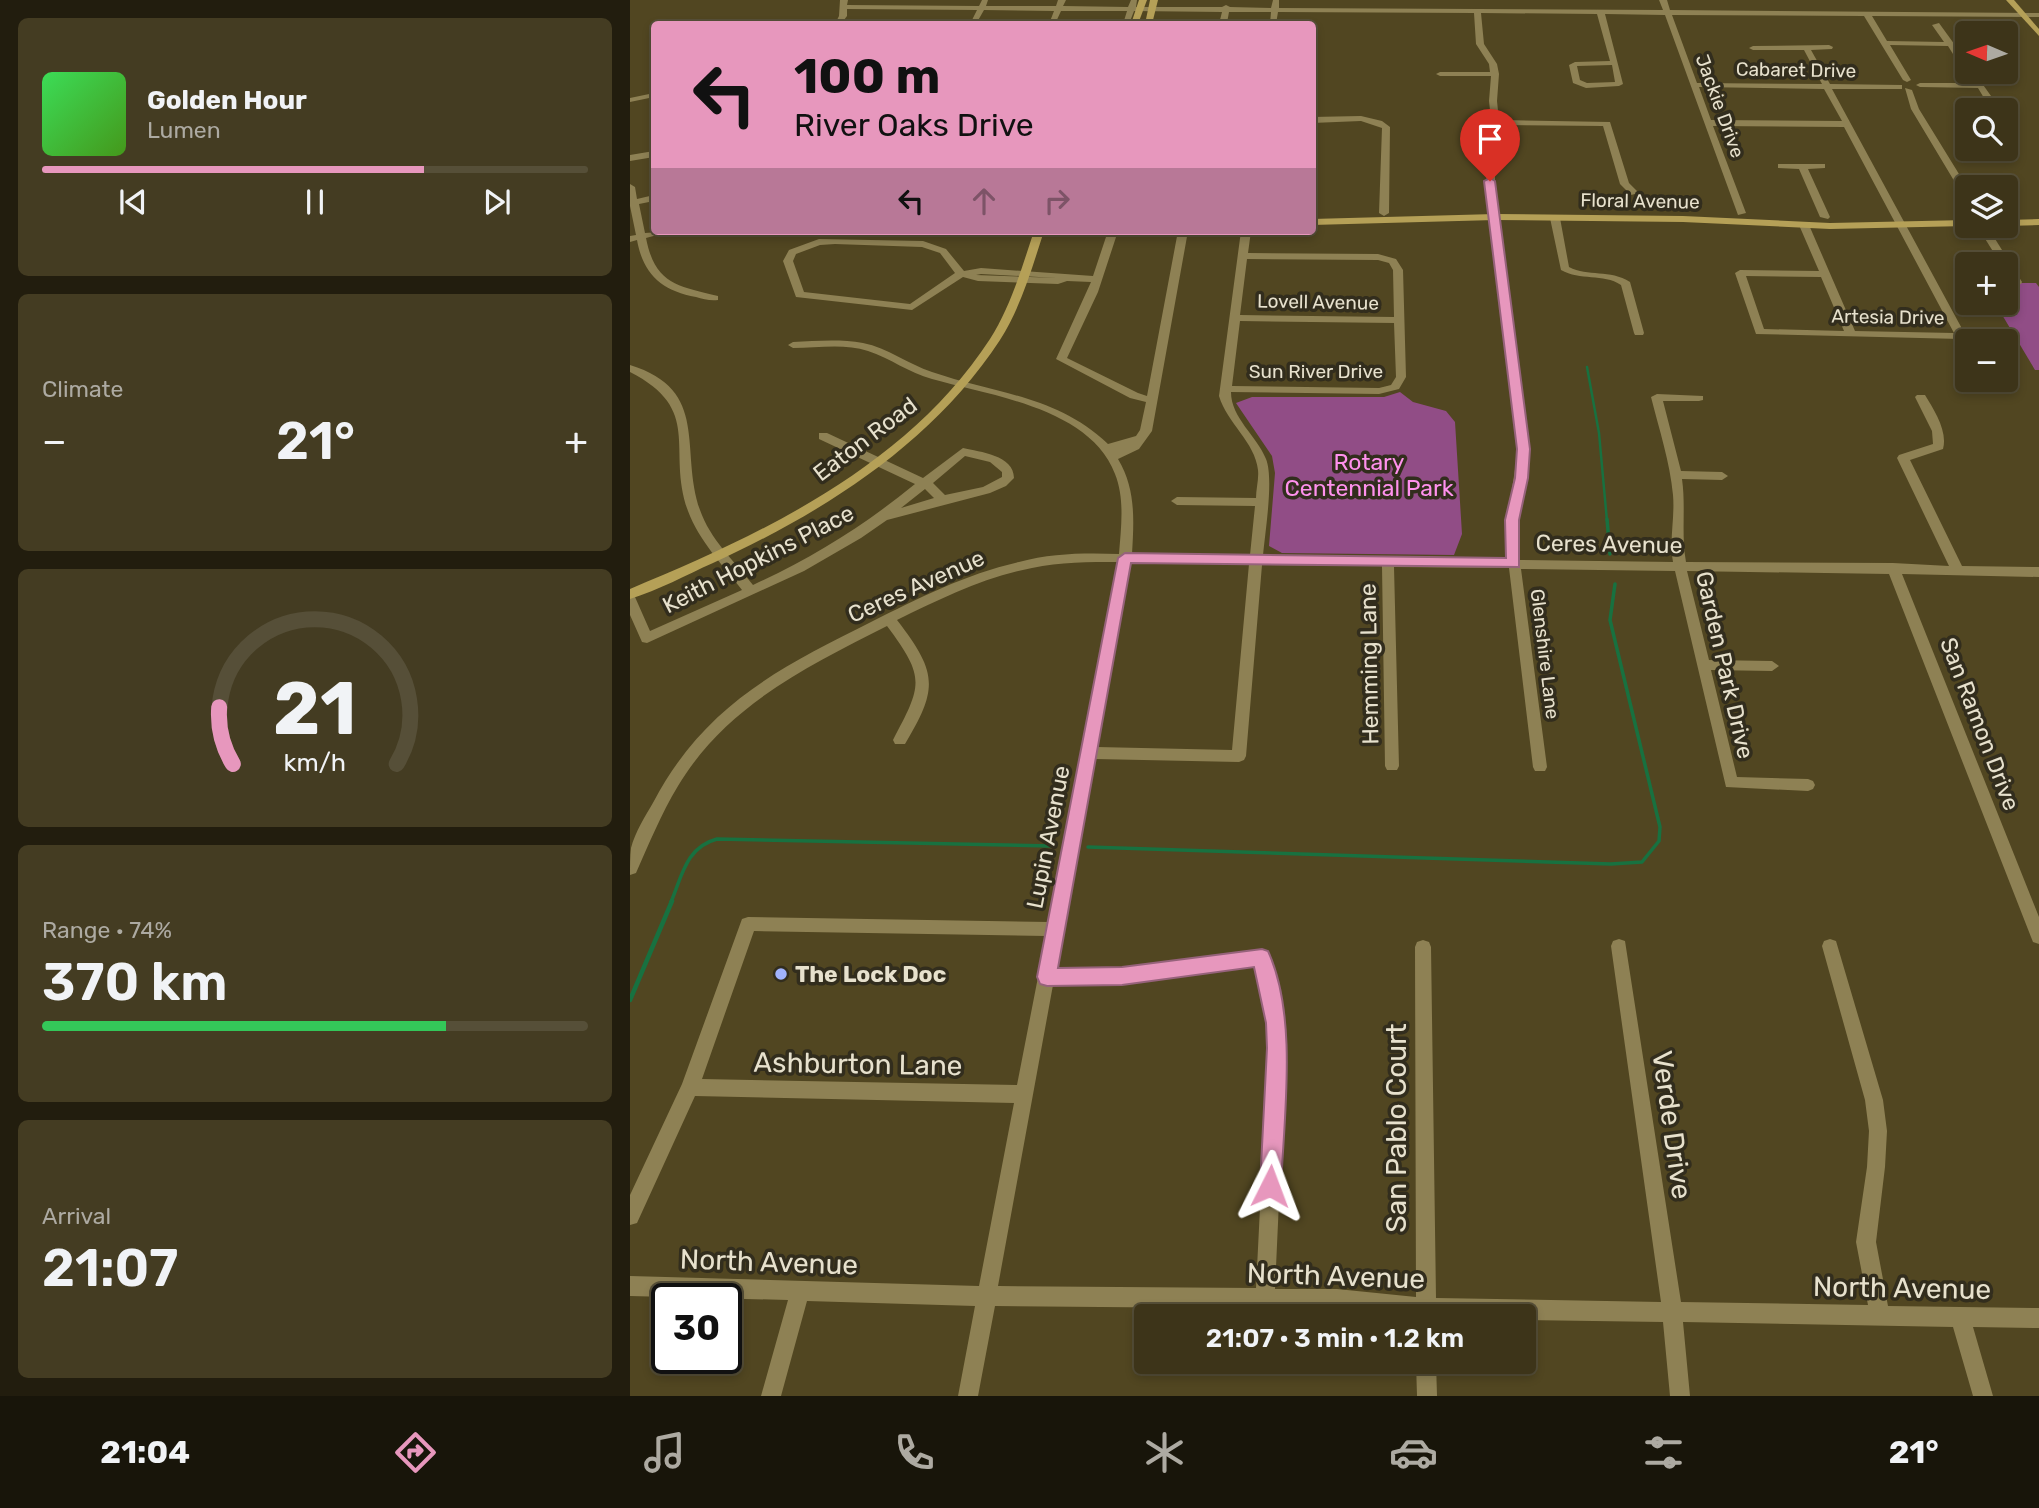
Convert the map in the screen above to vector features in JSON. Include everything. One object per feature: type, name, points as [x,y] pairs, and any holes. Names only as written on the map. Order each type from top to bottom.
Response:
[{"type":"street","points":[[1441,0],[1442,9]]},
{"type":"street","points":[[1503,0],[1505,10]]},
{"type":"street","name":"Jackie Drive","points":[[1662,0],[1741,213]]},
{"type":"street","points":[[1815,0],[1822,13]]},
{"type":"street","points":[[2011,0],[2039,34]]},
{"type":"street","points":[[839,21],[844,4],[984,3],[1153,4],[1226,8],[1276,4],[1477,10],[2039,15]]},
{"type":"street","points":[[975,21],[984,3]]},
{"type":"street","points":[[1053,21],[1061,4]]},
{"type":"street","points":[[1128,21],[1137,4]]},
{"type":"street","points":[[1149,21],[1153,4]]},
{"type":"street","points":[[1224,21],[1226,8]]},
{"type":"street","name":"Glenshire Lane","points":[[1477,10],[1480,44],[1493,64],[1495,74],[1495,122],[1499,156],[1490,181],[1524,449],[1512,520],[1514,564],[1540,767]]},
{"type":"street","points":[[1600,11],[1621,82],[1586,86],[1576,80],[1575,64],[1615,63]]},
{"type":"street","points":[[1866,13],[1885,43],[1914,109],[1955,175]]},
{"type":"street","points":[[1936,25],[1955,51]]},
{"type":"street","points":[[1885,43],[1949,44]]},
{"type":"street","name":"Artesia Drive","points":[[1805,47],[1961,335],[1760,332],[1740,273],[1824,274]]},
{"type":"street","points":[[1753,48],[1829,47]]},
{"type":"street","points":[[1440,74],[1495,74]]},
{"type":"street","name":"Cabaret Drive","points":[[1693,85],[1905,86]]},
{"type":"street","points":[[1905,86],[1917,90],[1920,85],[1979,86],[1987,96]]},
{"type":"street","points":[[631,99],[651,96]]},
{"type":"street","points":[[1316,120],[1368,120],[1380,122],[1386,127],[1384,213]]},
{"type":"street","points":[[1495,122],[1607,124],[1625,184],[1634,193]]},
{"type":"street","points":[[1708,122],[1848,124]]},
{"type":"street","points":[[630,158],[651,154]]},
{"type":"street","points":[[1781,166],[1822,166]]},
{"type":"street","points":[[1802,166],[1825,217]]},
{"type":"street","points":[[630,187],[637,234],[654,279],[692,295],[714,298]]},
{"type":"street","points":[[632,202],[651,199]]},
{"type":"street","name":"Floral Avenue","points":[[1316,222],[1494,213],[1555,218],[1684,219],[1804,225],[1955,216]]},
{"type":"street","name":"Floral Avenue","points":[[1316,214],[1741,213],[1955,223]]},
{"type":"street","points":[[2018,215],[2039,215]]},
{"type":"street","points":[[1555,218],[1564,268],[1577,274],[1609,275],[1621,279],[1626,284],[1639,333]]},
{"type":"street","points":[[2018,223],[2039,222]]},
{"type":"street","points":[[1804,225],[1851,334]]},
{"type":"street","points":[[630,239],[637,234]]},
{"type":"street","points":[[1019,276],[1029,235]]},
{"type":"street","points":[[1019,276],[1037,235]]},
{"type":"street","points":[[1112,235],[1097,279],[1061,359],[1134,396],[1152,400]]},
{"type":"street","points":[[1109,453],[1135,446],[1146,431],[1181,235]]},
{"type":"street","points":[[1088,753],[1239,756],[1263,461],[1259,451],[1230,411],[1225,388],[1246,235]]},
{"type":"street","points":[[961,274],[943,251],[923,244],[819,242],[792,252],[788,261],[800,296],[805,298],[912,307],[961,274],[1019,276],[1058,281],[1066,278],[1097,279]]},
{"type":"street","points":[[1243,256],[1378,257],[1397,265],[1399,320]]},
{"type":"street","name":"Eaton Road","points":[[630,594],[800,512],[924,423],[971,363],[1000,318],[1019,276]]},
{"type":"street","name":"Lovell Avenue","points":[[1236,318],[1399,320]]},
{"type":"street","name":"Sun River Drive","points":[[1225,388],[1379,391],[1395,387],[1401,377],[1399,320]]},
{"type":"street","name":"Lupin Avenue","points":[[793,345],[861,346],[921,373],[1027,399],[1053,409],[1079,424],[1109,453],[1124,480],[1129,500],[1130,522],[1125,558],[968,1396]]},
{"type":"street","points":[[630,368],[667,392],[677,407],[683,419],[688,493],[692,508],[704,533],[750,591]]},
{"type":"street","name":"Garden Park Drive","points":[[1699,398],[1657,397],[1676,475],[1679,499],[1676,542],[1680,567],[1731,783],[1808,785]]},
{"type":"street","points":[[1921,397],[1938,431],[1939,446],[1903,458],[1957,570]]},
{"type":"street","points":[[823,436],[924,483],[943,499]]},
{"type":"street","name":"Keith Hopkins Place","points":[[630,600],[647,638],[840,546],[884,516],[963,452],[994,459],[1008,471],[1009,478],[1003,483],[943,499],[923,508],[884,516]]},
{"type":"street","points":[[1676,475],[1722,476]]},
{"type":"street","points":[[1177,500],[1261,502]]},
{"type":"street","points":[[630,587],[719,551]]},
{"type":"street","name":"Ceres Avenue","points":[[630,868],[667,789],[685,761],[718,724],[765,686],[890,618],[971,581],[1020,565],[1072,558],[1125,558],[2039,572]]},
{"type":"street","name":"Hemming Lane","points":[[1388,561],[1392,766]]},
{"type":"street","name":"San Ramon Drive","points":[[1893,568],[2039,937]]},
{"type":"street","points":[[890,618],[918,658],[924,674],[920,706],[901,740]]},
{"type":"street","points":[[1703,665],[1772,666]]},
{"type":"street","points":[[630,1216],[690,1087],[748,924],[1055,929]]},
{"type":"street","name":"Verde Drive","points":[[1619,946],[1672,1311],[1680,1396]]},
{"type":"street","points":[[1830,946],[1874,1100],[1878,1131],[1876,1167],[1866,1242],[1880,1315]]},
{"type":"street","name":"San Pablo Court","points":[[1423,947],[1426,1304]]},
{"type":"street","points":[[1047,977],[1122,976],[1262,957],[1276,1023],[1277,1048],[1265,1300]]},
{"type":"street","name":"Ashburton Lane","points":[[690,1087],[1025,1094]]},
{"type":"street","name":"North Avenue","points":[[630,1286],[987,1296],[1337,1299],[1371,1304]]},
{"type":"street","points":[[771,1396],[800,1292]]},
{"type":"street","name":"North Avenue","points":[[1536,1312],[1672,1311],[2039,1318]]},
{"type":"street","points":[[1961,1317],[1983,1396]]},
{"type":"street","points":[[1426,1374],[1427,1396]]},
{"type":"green space","points":[[2018,283],[2036,283],[2039,287],[2039,370],[2035,370],[2018,342],[2018,329],[2011,329],[2002,315],[2018,315]]},
{"type":"green space","name":"Rotary Centennial Park","points":[[1400,392],[1413,402],[1446,411],[1455,422],[1462,534],[1454,555],[1282,553],[1269,546],[1275,473],[1272,456],[1236,403],[1252,397],[1384,397]]},
{"type":"waterway","points":[[1587,367],[1599,433],[1607,521]]},
{"type":"waterway","points":[[1607,519],[1610,554]]},
{"type":"waterway","points":[[1088,847],[1611,864],[1642,862],[1659,841],[1660,827],[1610,620],[1615,584]]},
{"type":"waterway","points":[[671,902],[686,864],[698,849],[717,839],[1052,846]]},
{"type":"waterway","points":[[630,1000],[672,901]]},
{"type":"place","name":"The Lock Doc","points":[[781,974]]},
{"type":"route","points":[[1270,1186],[1277,1048],[1276,1023],[1262,957],[1122,976],[1047,977],[1125,558],[1514,564],[1512,520],[1524,449],[1490,181]]}]
